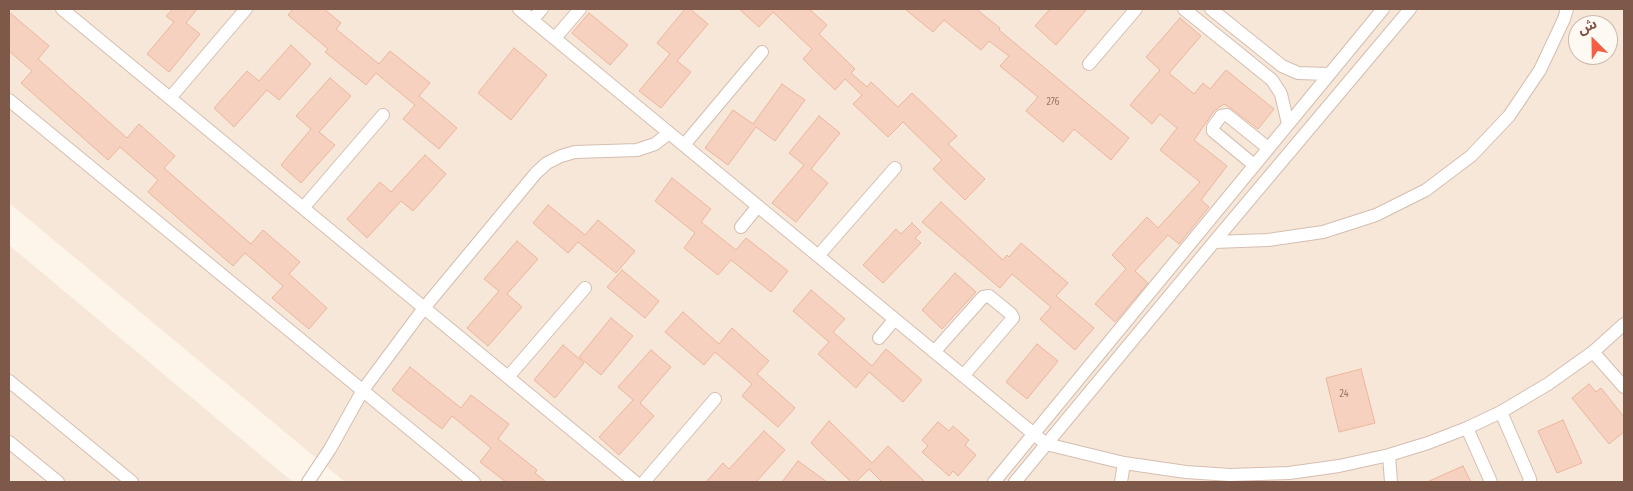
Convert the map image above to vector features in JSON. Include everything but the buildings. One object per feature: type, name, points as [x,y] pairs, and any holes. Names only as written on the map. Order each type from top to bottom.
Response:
[{"type":"street","points":[[62,9],[635,482]]},
{"type":"street","points":[[170,98],[246,9]]},
{"type":"street","points":[[519,9],[1046,444],[1124,464],[1186,472],[1290,478],[1389,455],[1467,428],[1501,412],[1548,384],[1593,352],[1624,326]]},
{"type":"street","points":[[532,20],[542,9]]},
{"type":"street","points":[[555,38],[580,9]]},
{"type":"street","points":[[1089,64],[1136,9]]},
{"type":"street","points":[[1184,9],[1272,80],[1281,94],[1288,124]]},
{"type":"street","points":[[1211,9],[1282,66],[1298,73],[1329,74]]},
{"type":"street","points":[[994,482],[1382,9]]},
{"type":"street","points":[[1015,482],[1410,9]]},
{"type":"street","points":[[1214,242],[1268,240],[1323,232],[1376,215],[1426,190],[1471,156],[1509,116],[1540,70],[1564,19],[1566,9]]},
{"type":"street","points":[[684,145],[762,52]]},
{"type":"street","points":[[9,100],[474,482]]},
{"type":"street","points":[[303,208],[382,115]]},
{"type":"street","points":[[1254,165],[1213,131],[1213,127],[1221,116],[1227,115],[1268,148]]},
{"type":"street","points":[[308,482],[330,449],[362,390],[424,308],[547,163],[575,152],[628,151],[646,148],[655,144],[669,133]]},
{"type":"street","points":[[818,256],[895,168]]},
{"type":"street","points":[[741,227],[758,206]]},
{"type":"street","points":[[508,377],[585,288]]},
{"type":"street","points":[[934,352],[983,297],[989,296],[1011,314],[1012,320],[963,376]]},
{"type":"street","points":[[879,338],[894,320]]},
{"type":"street","points":[[1593,352],[1624,386]]},
{"type":"street","points":[[9,381],[132,482]]},
{"type":"street","points":[[644,482],[715,399]]},
{"type":"street","points":[[1501,412],[1530,482]]},
{"type":"street","points":[[1467,428],[1491,482]]},
{"type":"street","points":[[9,442],[58,482]]},
{"type":"street","points":[[1389,455],[1392,482]]},
{"type":"street","points":[[1121,482],[1124,464]]},
{"type":"shaded area","points":[[9,9],[1624,9],[1624,482],[345,482],[9,203]]},
{"type":"shaded area","points":[[9,245],[293,482],[9,482]]}]
